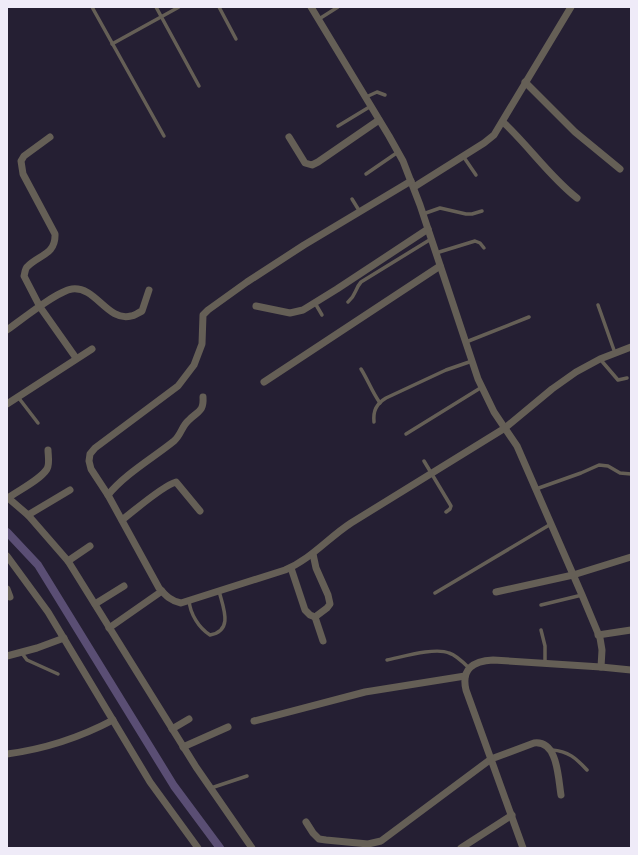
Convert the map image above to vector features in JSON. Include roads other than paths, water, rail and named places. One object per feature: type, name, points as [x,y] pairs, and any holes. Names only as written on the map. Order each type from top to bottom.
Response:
[{"type":"street","points":[[311,7],[398,152],[413,184],[482,387],[494,412],[517,446],[582,595],[598,634],[602,650],[601,667]]},
{"type":"street","points":[[571,7],[525,82],[503,122],[490,138],[463,156],[360,212],[304,245],[247,282],[208,310],[203,315],[202,344],[194,365],[178,386],[95,448],[90,454],[89,461],[91,469],[108,495],[162,592],[173,601],[181,603],[291,568],[299,564],[313,554],[335,534],[431,472],[505,428],[552,389],[576,372],[600,359],[631,347]]},
{"type":"street","points":[[525,82],[541,96],[575,132],[620,169]]},
{"type":"street","points":[[289,137],[306,163],[312,165],[379,120]]},
{"type":"street","points":[[503,122],[555,179],[577,198]]},
{"type":"street","points":[[50,136],[24,156],[21,161],[23,174],[55,234],[55,239],[48,252],[27,267],[24,276],[40,307],[76,358]]},
{"type":"street","points":[[256,306],[290,313],[303,310],[428,229]]},
{"type":"street","points":[[264,382],[440,266]]},
{"type":"street","points":[[7,330],[59,293],[72,289],[85,290],[112,313],[121,317],[131,316],[142,311],[149,290]]},
{"type":"street","points":[[7,404],[92,349]]},
{"type":"street","points":[[108,495],[118,483],[176,440],[187,421],[204,406],[203,397]]},
{"type":"street","points":[[48,450],[47,469],[41,475],[8,498],[28,515],[68,561],[108,628],[172,729],[210,788],[252,848]]},
{"type":"street","points":[[122,520],[160,491],[176,482],[200,511]]},
{"type":"street","points":[[28,515],[70,490]]},
{"type":"street","points":[[68,561],[90,546]]},
{"type":"street","points":[[313,554],[316,568],[328,595],[330,604],[315,617]]},
{"type":"street","points":[[7,556],[48,612],[150,782],[198,848]]},
{"type":"street","points":[[496,592],[573,575],[631,557]]},
{"type":"street","points":[[291,568],[304,610],[315,617],[323,641]]},
{"type":"street","points":[[95,604],[124,586]]},
{"type":"street","points":[[7,589],[10,597]]},
{"type":"street","points":[[108,628],[162,592]]},
{"type":"street","points":[[598,634],[631,630]]},
{"type":"street","points":[[7,656],[37,648],[64,638]]},
{"type":"street","points":[[523,848],[466,690],[465,676],[469,668],[480,662],[493,660],[631,670]]},
{"type":"street","points":[[254,721],[365,692],[465,676]]},
{"type":"street","points":[[7,754],[32,751],[68,741],[113,720]]},
{"type":"street","points":[[172,729],[189,720]]},
{"type":"street","points":[[184,747],[228,727]]},
{"type":"street","points":[[306,822],[319,839],[368,844],[381,841],[491,759],[540,742],[552,750],[560,795]]},
{"type":"street","points":[[461,848],[512,815]]},
{"type":"lane","points":[[92,7],[164,136]]},
{"type":"lane","points":[[156,7],[199,86]]},
{"type":"lane","points":[[112,44],[179,7]]},
{"type":"lane","points":[[219,7],[236,39]]},
{"type":"lane","points":[[318,19],[338,7]]},
{"type":"lane","points":[[366,97],[377,92],[385,95]]},
{"type":"lane","points":[[338,126],[371,106]]},
{"type":"lane","points":[[366,174],[398,152]]},
{"type":"lane","points":[[463,156],[476,175]]},
{"type":"lane","points":[[352,199],[360,212]]},
{"type":"lane","points":[[424,214],[440,208],[466,214],[482,211]]},
{"type":"lane","points":[[348,302],[355,296],[356,290],[361,282],[431,239]]},
{"type":"lane","points":[[436,253],[475,241],[480,243],[484,248]]},
{"type":"lane","points":[[315,303],[322,315]]},
{"type":"lane","points":[[598,305],[615,353]]},
{"type":"lane","points":[[466,342],[529,317]]},
{"type":"lane","points":[[600,359],[618,380],[628,378]]},
{"type":"lane","points":[[374,422],[374,411],[386,398],[446,370],[472,361]]},
{"type":"lane","points":[[361,369],[367,377],[375,397],[380,403]]},
{"type":"lane","points":[[406,434],[482,387]]},
{"type":"lane","points":[[18,397],[38,423]]},
{"type":"lane","points":[[424,461],[451,506],[451,508],[446,512]]},
{"type":"lane","points":[[536,489],[581,474],[599,465],[608,466],[620,473],[631,474]]},
{"type":"lane","points":[[435,593],[551,524]]},
{"type":"lane","points":[[189,600],[194,616],[204,631],[210,635],[215,634],[224,627],[226,621],[219,591]]},
{"type":"lane","points":[[541,605],[582,595]]},
{"type":"lane","points":[[542,630],[545,646],[545,663]]},
{"type":"lane","points":[[21,652],[27,660],[58,674]]},
{"type":"lane","points":[[387,660],[425,652],[448,652],[469,668]]},
{"type":"lane","points":[[552,750],[566,752],[573,756],[587,770]]},
{"type":"lane","points":[[210,788],[247,776]]},
{"type":"waterway","points":[[7,532],[38,565],[174,786],[220,848]]}]
